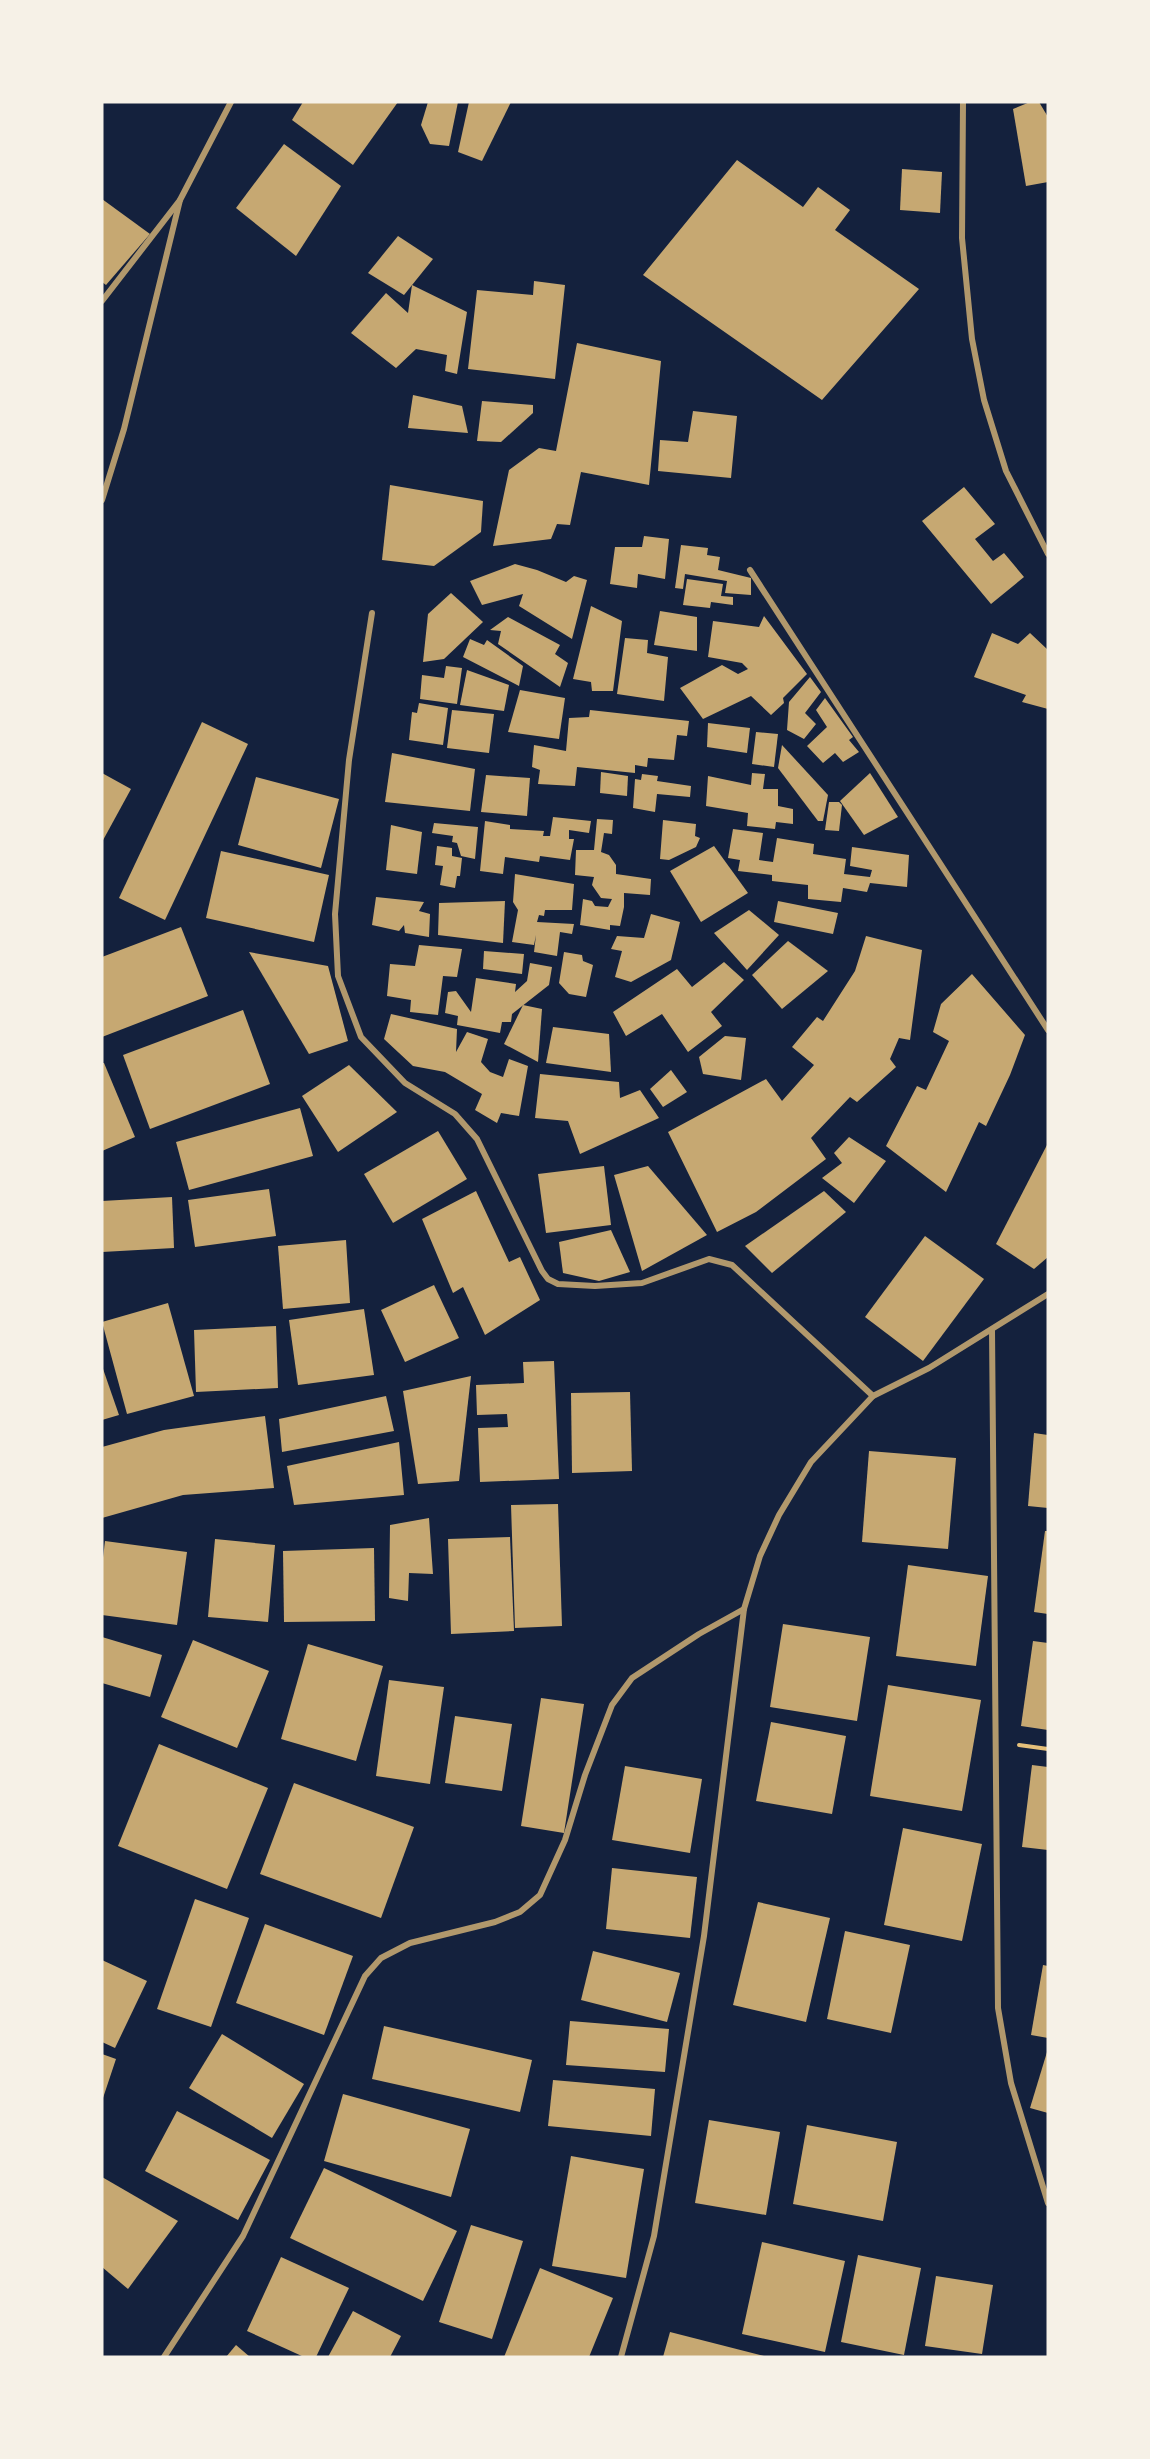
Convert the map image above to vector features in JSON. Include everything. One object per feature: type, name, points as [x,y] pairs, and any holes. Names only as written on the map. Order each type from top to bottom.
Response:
[{"type":"street","points":[[102,301],[180,200],[231,102]]},
{"type":"street","points":[[963,102],[962,238],[972,339],[984,400],[1006,471],[1048,554]]},
{"type":"street","points":[[102,500],[124,429],[180,200]]},
{"type":"street","points":[[750,570],[1048,1030]]},
{"type":"street","points":[[372,613],[349,760],[335,914],[338,976],[361,1037],[405,1083],[455,1114],[477,1139],[548,1279],[558,1284],[595,1286],[642,1283],[709,1259],[721,1261],[732,1265],[873,1396]]},
{"type":"street","points":[[621,2357],[654,2236],[702,1948],[744,1609],[760,1556],[779,1515],[811,1462],[873,1396],[929,1368],[1048,1294]]},
{"type":"street","points":[[992,1330],[998,2008],[1011,2083],[1048,2203]]},
{"type":"street","points":[[164,2357],[243,2236],[365,1976],[381,1958],[410,1943],[495,1922],[520,1912],[540,1895],[566,1840],[585,1775],[612,1705],[632,1678],[699,1634],[744,1609]]},
{"type":"building","points":[[303,102],[398,102],[353,165],[292,120]]},
{"type":"building","points":[[428,102],[458,102],[449,146],[430,144],[421,125]]},
{"type":"building","points":[[469,102],[511,102],[482,161],[458,152]]},
{"type":"building","points":[[1030,102],[1039,102],[1048,117],[1048,182],[1026,186],[1013,109]]},
{"type":"building","points":[[284,144],[341,186],[296,256],[236,208]]},
{"type":"building","points":[[737,160],[803,207],[818,187],[850,210],[835,230],[919,289],[822,400],[643,275]]},
{"type":"building","points":[[902,169],[942,172],[940,213],[900,210]]},
{"type":"building","points":[[102,199],[150,234],[106,285],[102,282]]},
{"type":"building","points":[[398,236],[433,259],[404,295],[368,273]]},
{"type":"building","points":[[534,281],[565,285],[555,379],[468,369],[477,290],[533,295]]},
{"type":"building","points":[[412,285],[467,312],[457,374],[445,371],[447,355],[416,349],[396,368],[351,333],[386,293],[408,313]]},
{"type":"building","points":[[577,343],[661,361],[649,485],[581,472],[570,525],[557,524],[551,539],[493,546],[509,470],[539,448],[556,451]]},
{"type":"building","points":[[413,395],[462,406],[468,433],[408,428]]},
{"type":"building","points":[[482,401],[533,405],[533,413],[501,442],[477,441]]},
{"type":"building","points":[[693,411],[737,416],[731,478],[658,471],[660,440],[688,442]]},
{"type":"building","points":[[390,485],[483,501],[481,532],[434,566],[382,560]]},
{"type":"building","points":[[964,487],[995,524],[975,539],[993,561],[1004,553],[1024,577],[991,604],[922,521]]},
{"type":"building","points":[[644,536],[669,539],[665,579],[638,574],[637,588],[610,584],[615,547],[642,547]]},
{"type":"building","points":[[681,545],[708,548],[707,555],[720,557],[718,570],[751,578],[751,595],[725,593],[727,581],[685,574],[683,589],[675,588]]},
{"type":"building","points":[[515,564],[566,582],[574,576],[587,580],[572,639],[519,606],[523,594],[482,605],[470,581]]},
{"type":"building","points":[[687,579],[723,584],[721,596],[733,597],[733,605],[711,602],[710,608],[683,605]]},
{"type":"building","points":[[451,593],[483,622],[444,659],[423,662],[428,614]]},
{"type":"building","points":[[591,606],[622,621],[613,691],[592,691],[591,682],[573,679]]},
{"type":"building","points":[[660,611],[697,617],[697,651],[654,645]]},
{"type":"building","points":[[764,616],[807,674],[783,698],[784,703],[771,715],[751,696],[703,719],[680,688],[722,665],[738,674],[748,669],[742,663],[708,657],[713,621],[759,627]]},
{"type":"building","points":[[508,617],[560,645],[555,654],[568,663],[560,687],[498,644],[501,631],[490,630]]},
{"type":"building","points":[[992,633],[1018,644],[1030,633],[1048,650],[1048,709],[1022,702],[1026,695],[974,677]]},
{"type":"building","points":[[625,638],[648,640],[647,653],[668,657],[664,701],[617,694]]},
{"type":"building","points":[[470,639],[484,645],[487,640],[523,666],[519,686],[463,657]]},
{"type":"building","points":[[446,666],[462,668],[457,704],[420,699],[422,675],[444,678]]},
{"type":"building","points":[[467,670],[509,685],[504,711],[460,705]]},
{"type":"building","points":[[810,677],[821,692],[805,713],[816,724],[804,739],[787,730],[789,702]]},
{"type":"building","points":[[520,690],[565,698],[559,739],[508,732]]},
{"type":"building","points":[[825,698],[853,737],[849,740],[859,752],[843,762],[835,753],[823,763],[807,746],[827,727],[816,710]]},
{"type":"building","points":[[419,703],[448,708],[443,745],[409,740],[412,712],[417,713]]},
{"type":"building","points":[[452,710],[494,714],[489,753],[447,748]]},
{"type":"building","points":[[590,710],[689,721],[687,736],[677,735],[674,760],[648,758],[647,767],[635,765],[635,773],[577,767],[575,786],[538,784],[540,770],[532,767],[534,745],[566,751],[569,718],[589,717]]},
{"type":"building","points":[[202,722],[248,744],[165,920],[119,898]]},
{"type":"building","points":[[708,723],[750,728],[747,753],[707,747]]},
{"type":"building","points":[[756,732],[778,734],[774,767],[752,764]]},
{"type":"building","points":[[782,745],[828,795],[823,821],[818,821],[778,768]]},
{"type":"building","points":[[392,753],[475,769],[470,811],[385,802]]},
{"type":"building","points":[[601,772],[628,776],[627,796],[600,793]]},
{"type":"building","points":[[102,773],[131,789],[102,842]]},
{"type":"building","points":[[752,773],[765,774],[763,789],[778,789],[778,806],[793,809],[793,824],[776,822],[775,829],[747,826],[748,813],[706,806],[708,776],[751,785]]},
{"type":"building","points":[[870,773],[898,817],[864,835],[840,801]]},
{"type":"building","points":[[642,774],[658,776],[657,781],[691,786],[690,797],[657,794],[655,812],[633,808],[635,779],[641,780]]},
{"type":"building","points":[[486,775],[530,778],[527,816],[481,812]]},
{"type":"building","points":[[256,777],[339,799],[321,868],[238,845]]},
{"type":"building","points":[[829,802],[839,802],[842,805],[839,831],[825,830]]},
{"type":"building","points":[[553,817],[591,821],[589,833],[569,830],[569,839],[574,839],[570,860],[540,856],[539,862],[505,857],[503,874],[480,871],[485,821],[510,825],[510,829],[544,831],[543,836],[550,836]]},
{"type":"building","points":[[597,819],[613,820],[612,834],[604,833],[601,852],[609,855],[616,865],[616,874],[651,879],[650,895],[624,893],[620,926],[610,925],[610,930],[580,925],[583,899],[592,901],[595,906],[608,907],[612,899],[601,898],[592,885],[594,877],[575,875],[576,850],[594,850]]},
{"type":"building","points":[[663,820],[696,824],[695,836],[700,838],[696,847],[669,860],[660,859]]},
{"type":"building","points":[[434,823],[478,827],[475,859],[461,856],[457,843],[452,842],[453,836],[432,833]]},
{"type":"building","points":[[391,825],[422,832],[417,874],[386,870]]},
{"type":"building","points":[[733,829],[763,833],[759,860],[773,862],[777,838],[814,844],[813,854],[846,859],[844,874],[870,877],[872,870],[850,866],[852,847],[909,855],[907,887],[870,883],[867,892],[843,888],[841,902],[808,899],[808,885],[772,881],[772,875],[738,871],[740,860],[728,858]]},
{"type":"building","points":[[437,846],[452,848],[452,856],[462,858],[460,876],[457,876],[455,888],[440,885],[443,866],[435,865]]},
{"type":"building","points":[[714,846],[748,893],[701,922],[670,871]]},
{"type":"building","points":[[221,851],[329,875],[314,942],[206,918]]},
{"type":"building","points":[[515,874],[574,884],[572,910],[545,910],[544,916],[539,915],[537,922],[574,924],[572,934],[560,932],[557,956],[534,952],[536,935],[534,945],[512,942],[518,910],[513,902]]},
{"type":"building","points":[[376,897],[424,902],[419,911],[430,914],[429,937],[405,933],[404,925],[399,931],[372,925]]},
{"type":"building","points":[[505,901],[503,943],[438,935],[439,903]]},
{"type":"building","points":[[778,901],[838,913],[833,934],[774,922]]},
{"type":"building","points":[[749,910],[779,935],[747,970],[714,933]]},
{"type":"building","points":[[651,914],[680,922],[671,960],[631,982],[615,977],[622,951],[611,949],[617,936],[644,938]]},
{"type":"building","points":[[181,927],[208,996],[102,1037],[102,957]]},
{"type":"building","points":[[866,936],[922,950],[910,1040],[899,1038],[890,1059],[896,1067],[857,1102],[850,1097],[811,1138],[826,1159],[756,1212],[717,1232],[668,1132],[766,1079],[782,1101],[814,1065],[792,1047],[817,1017],[823,1021],[855,971]]},
{"type":"building","points":[[788,941],[828,971],[782,1009],[752,975]]},
{"type":"building","points":[[419,945],[462,949],[457,977],[443,976],[438,1015],[410,1012],[411,1000],[387,996],[390,964],[415,966]]},
{"type":"building","points":[[484,951],[524,954],[522,974],[483,969]]},
{"type":"building","points":[[249,952],[328,966],[348,1041],[309,1054]]},
{"type":"building","points":[[564,952],[582,955],[583,961],[593,965],[586,997],[569,994],[559,983]]},
{"type":"building","points":[[724,962],[744,980],[711,1012],[722,1026],[688,1052],[662,1014],[626,1036],[613,1012],[677,969],[692,987]]},
{"type":"building","points":[[530,963],[552,967],[549,985],[512,1014],[511,1022],[502,1022],[500,1033],[457,1025],[458,1016],[445,1013],[448,992],[456,991],[471,1012],[476,978],[516,984],[515,992],[527,981]]},
{"type":"building","points":[[972,974],[1025,1035],[1010,1075],[986,1126],[979,1122],[946,1192],[886,1146],[917,1086],[926,1090],[949,1041],[933,1032],[941,1004]]},
{"type":"building","points":[[523,1005],[542,1009],[538,1062],[504,1044]]},
{"type":"building","points":[[243,1010],[270,1084],[150,1129],[123,1055]]},
{"type":"building","points":[[391,1014],[457,1029],[456,1052],[467,1032],[488,1039],[481,1062],[490,1072],[503,1077],[509,1059],[528,1066],[519,1116],[501,1113],[497,1123],[475,1110],[482,1094],[445,1072],[413,1066],[384,1039]]},
{"type":"building","points":[[553,1027],[609,1034],[611,1072],[546,1063]]},
{"type":"building","points":[[725,1036],[746,1038],[741,1080],[703,1074],[699,1057]]},
{"type":"building","points":[[102,1063],[104,1063],[135,1137],[102,1151]]},
{"type":"building","points":[[349,1065],[397,1112],[338,1152],[302,1096]]},
{"type":"building","points":[[671,1070],[687,1092],[663,1107],[650,1089]]},
{"type":"building","points":[[540,1074],[619,1082],[620,1098],[640,1090],[659,1118],[580,1154],[568,1121],[535,1118]]},
{"type":"building","points":[[300,1108],[313,1156],[189,1190],[176,1142]]},
{"type":"building","points":[[438,1131],[467,1179],[393,1223],[364,1174]]},
{"type":"building","points":[[849,1137],[886,1161],[854,1203],[822,1178],[842,1163],[834,1153]]},
{"type":"building","points":[[1048,1143],[1048,1257],[1034,1269],[996,1244]]},
{"type":"building","points":[[604,1166],[611,1225],[546,1233],[538,1174]]},
{"type":"building","points":[[648,1166],[707,1235],[642,1271],[614,1175]]},
{"type":"building","points":[[269,1189],[276,1236],[195,1247],[188,1200]]},
{"type":"building","points":[[476,1191],[509,1262],[520,1257],[540,1300],[485,1335],[463,1287],[453,1293],[422,1219]]},
{"type":"building","points":[[824,1191],[846,1212],[772,1273],[745,1246]]},
{"type":"building","points":[[172,1197],[174,1248],[102,1252],[102,1201]]},
{"type":"building","points":[[611,1230],[630,1272],[599,1281],[563,1273],[559,1242]]},
{"type":"building","points":[[925,1236],[984,1279],[923,1361],[865,1317]]},
{"type":"building","points":[[346,1240],[350,1303],[283,1309],[278,1246]]},
{"type":"building","points":[[434,1285],[459,1338],[405,1362],[381,1310]]},
{"type":"building","points":[[168,1303],[194,1396],[127,1414],[102,1322]]},
{"type":"building","points":[[364,1309],[374,1375],[298,1385],[289,1320]]},
{"type":"building","points":[[276,1326],[278,1388],[196,1392],[194,1330]]},
{"type":"building","points":[[554,1361],[559,1479],[480,1482],[478,1428],[508,1427],[507,1414],[477,1415],[476,1385],[524,1383],[523,1362]]},
{"type":"building","points":[[102,1366],[119,1415],[102,1420]]},
{"type":"building","points":[[471,1376],[459,1481],[418,1484],[403,1391]]},
{"type":"building","points":[[630,1392],[632,1471],[572,1473],[571,1393]]},
{"type":"building","points":[[386,1396],[394,1431],[282,1452],[279,1419]]},
{"type":"building","points":[[265,1416],[274,1488],[183,1495],[102,1518],[102,1447],[164,1430]]},
{"type":"building","points":[[1034,1433],[1048,1435],[1048,1508],[1028,1506]]},
{"type":"building","points":[[399,1442],[404,1495],[294,1505],[287,1466]]},
{"type":"building","points":[[869,1451],[956,1458],[948,1549],[862,1542]]},
{"type":"building","points":[[558,1504],[562,1626],[515,1628],[511,1505]]},
{"type":"building","points":[[429,1518],[433,1574],[409,1573],[408,1601],[389,1598],[390,1525]]},
{"type":"building","points":[[1045,1531],[1048,1531],[1048,1614],[1034,1612]]},
{"type":"building","points":[[510,1537],[514,1631],[451,1634],[448,1539]]},
{"type":"building","points":[[215,1539],[275,1545],[268,1622],[208,1617]]},
{"type":"building","points":[[105,1541],[187,1552],[177,1625],[102,1615],[102,1566]]},
{"type":"building","points":[[374,1548],[375,1621],[284,1622],[283,1551]]},
{"type":"building","points":[[908,1565],[988,1576],[976,1666],[896,1656]]},
{"type":"building","points":[[783,1624],[870,1637],[857,1721],[770,1707]]},
{"type":"building","points":[[102,1637],[162,1655],[150,1697],[102,1683]]},
{"type":"building","points":[[193,1640],[269,1671],[237,1748],[161,1717]]},
{"type":"building","points":[[1033,1641],[1048,1643],[1048,1730],[1021,1726]]},
{"type":"building","points":[[308,1644],[383,1666],[356,1761],[281,1739]]},
{"type":"building","points":[[389,1680],[444,1687],[430,1784],[376,1776]]},
{"type":"building","points":[[888,1685],[981,1700],[962,1811],[870,1796]]},
{"type":"building","points":[[541,1698],[584,1704],[564,1833],[521,1826]]},
{"type":"building","points":[[455,1716],[512,1724],[502,1791],[445,1783]]},
{"type":"building","points":[[771,1722],[846,1736],[832,1814],[756,1801]]},
{"type":"building","points":[[159,1744],[268,1788],[227,1889],[118,1846]]},
{"type":"building","points":[[1032,1765],[1048,1767],[1048,1850],[1022,1847]]},
{"type":"building","points":[[625,1766],[702,1779],[690,1853],[612,1840]]},
{"type":"building","points":[[294,1783],[414,1827],[381,1918],[260,1874]]},
{"type":"building","points":[[903,1828],[982,1844],[962,1941],[884,1925]]},
{"type":"building","points":[[612,1868],[697,1877],[690,1938],[606,1929]]},
{"type":"building","points":[[195,1899],[249,1918],[211,2027],[157,2009]]},
{"type":"building","points":[[758,1902],[830,1918],[806,2022],[733,2005]]},
{"type":"building","points":[[265,1924],[353,1956],[324,2035],[236,2003]]},
{"type":"building","points":[[845,1931],[910,1945],[891,2033],[827,2019]]},
{"type":"building","points":[[593,1951],[680,1973],[667,2022],[581,2000]]},
{"type":"building","points":[[102,1960],[147,1981],[115,2048],[102,2042]]},
{"type":"building","points":[[1043,1965],[1048,1966],[1048,2038],[1031,2035]]},
{"type":"building","points":[[570,2021],[669,2029],[665,2072],[566,2065]]},
{"type":"building","points":[[384,2026],[532,2060],[520,2112],[372,2079]]},
{"type":"building","points":[[222,2034],[304,2084],[272,2138],[189,2088]]},
{"type":"building","points":[[1048,2052],[1048,2113],[1030,2108]]},
{"type":"building","points":[[102,2054],[116,2059],[102,2101]]},
{"type":"building","points":[[553,2080],[655,2089],[651,2136],[548,2126]]},
{"type":"building","points":[[343,2094],[470,2129],[451,2197],[324,2161]]},
{"type":"building","points":[[177,2111],[270,2160],[238,2220],[145,2171]]},
{"type":"building","points":[[709,2120],[780,2132],[766,2215],[695,2203]]},
{"type":"building","points":[[807,2125],[897,2142],[883,2221],[793,2204]]},
{"type":"building","points":[[571,2156],[644,2169],[626,2278],[552,2266]]},
{"type":"building","points":[[324,2168],[457,2231],[423,2301],[290,2238]]},
{"type":"building","points":[[102,2177],[178,2221],[128,2289],[102,2267]]},
{"type":"building","points":[[471,2225],[523,2241],[492,2339],[439,2322]]},
{"type":"building","points":[[762,2242],[845,2261],[825,2352],[742,2334]]},
{"type":"building","points":[[858,2255],[921,2268],[904,2355],[841,2342]]},
{"type":"building","points":[[281,2257],[349,2288],[316,2357],[304,2357],[247,2331]]},
{"type":"building","points":[[540,2268],[613,2298],[589,2357],[504,2357]]},
{"type":"building","points":[[936,2276],[993,2285],[982,2354],[925,2346]]},
{"type":"building","points":[[353,2311],[401,2336],[390,2357],[328,2357]]},
{"type":"building","points":[[670,2332],[764,2356],[764,2357],[663,2357]]},
{"type":"building","points":[[236,2345],[250,2357],[226,2357]]}]
